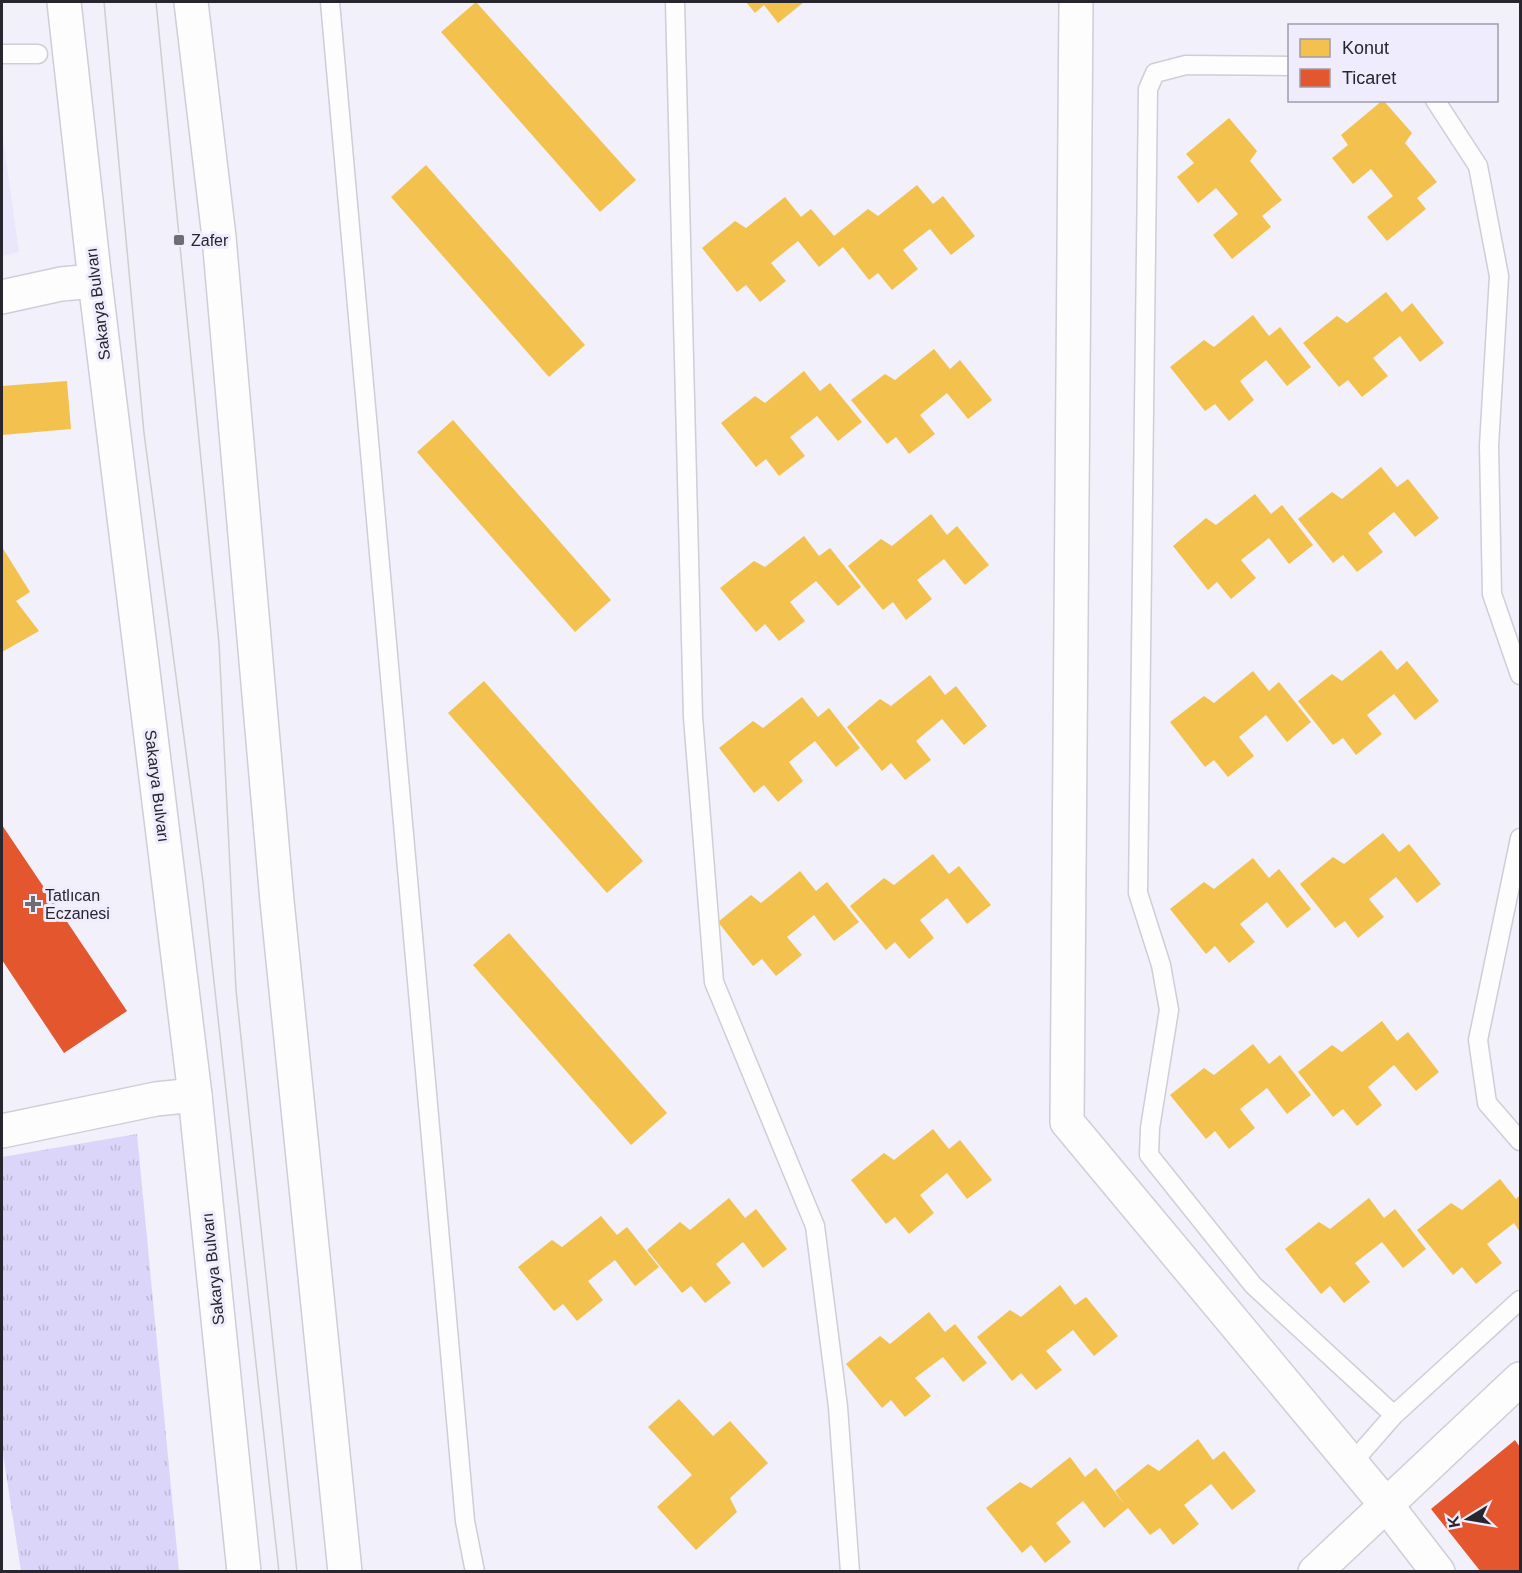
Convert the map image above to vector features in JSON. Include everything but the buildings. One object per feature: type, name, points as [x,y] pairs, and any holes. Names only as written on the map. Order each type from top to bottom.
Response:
[{"type":"main road","name":"Sakarya Bulvarı","points":[[64,2],[95,281],[195,1095],[244,1572]]},
{"type":"main road","points":[[191,2],[219,237],[277,901],[345,1572]]},
{"type":"main road","points":[[1077,2],[1067,1122],[1387,1506],[1438,1572]]},
{"type":"main road","points":[[2,297],[61,284],[95,281]]},
{"type":"main road","points":[[2,1131],[156,1099],[195,1095]]},
{"type":"main road","points":[[1315,1572],[1521,1379]]},
{"type":"lane","points":[[330,2],[465,1521],[475,1572]]},
{"type":"lane","points":[[675,2],[693,717],[714,982],[815,1226],[838,1407],[850,1572]]},
{"type":"lane","points":[[2,54],[38,54]]},
{"type":"lane","points":[[1288,66],[1186,65],[1155,73],[1148,89],[1138,893],[1161,965],[1169,1010],[1150,1128],[1149,1155],[1253,1285],[1394,1415]]},
{"type":"lane","points":[[1437,102],[1478,166],[1499,276],[1490,446],[1492,594],[1521,675]]},
{"type":"lane","points":[[1521,838],[1478,1040],[1487,1103],[1521,1141]]},
{"type":"lane","points":[[1351,1464],[1394,1415],[1521,1300]]},
{"type":"shaded area","points":[[2,132],[19,252],[2,256]]},
{"type":"green space","points":[[137,1134],[179,1571],[21,1571],[2,1447],[2,1157]]},
{"type":"tram line","points":[[104,2],[144,433],[203,882],[279,1572]]},
{"type":"tram line","points":[[156,2],[219,643],[236,990],[297,1572]]},
{"type":"place","name":"Zafer","points":[[179,240]]},
{"type":"place","name":"Tatlıcan Eczanesi","points":[[33,904]]}]
